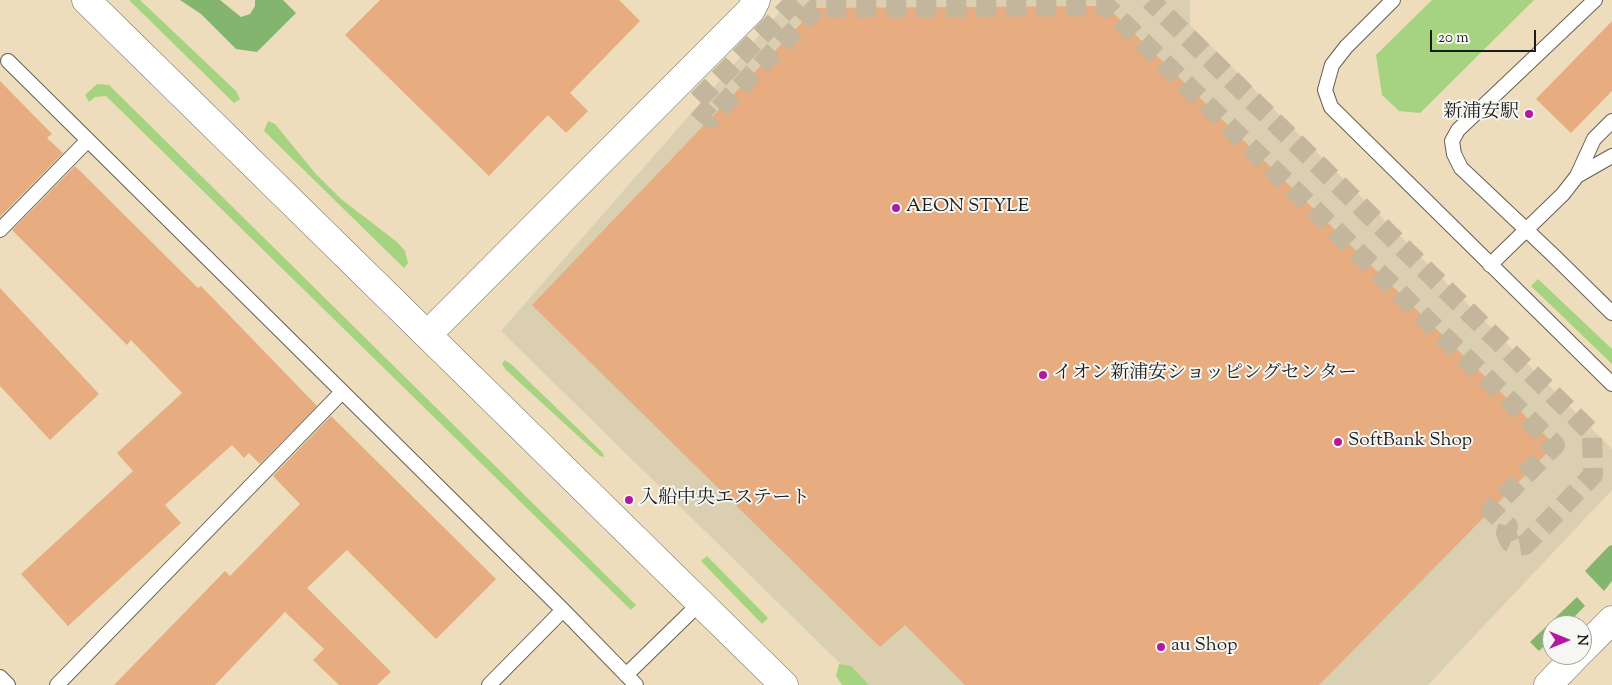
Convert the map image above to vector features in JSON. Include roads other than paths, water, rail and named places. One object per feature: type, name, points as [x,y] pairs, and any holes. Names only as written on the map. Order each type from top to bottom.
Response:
[{"type":"street","points":[[86,0],[784,685]]},
{"type":"street","points":[[428,334],[751,10],[756,0]]},
{"type":"street","points":[[1592,640],[1612,620]]},
{"type":"street","points":[[1548,685],[1568,665]]},
{"type":"lane","points":[[1393,0],[1346,47],[1332,65],[1325,90],[1330,107],[1612,384]]},
{"type":"lane","points":[[1595,0],[1458,130],[1452,141],[1454,154],[1462,168],[1612,313]]},
{"type":"lane","points":[[8,61],[563,610],[631,680],[700,603]]},
{"type":"lane","points":[[1490,265],[1562,194],[1577,176],[1594,139],[1612,121]]},
{"type":"lane","points":[[0,230],[88,140]]},
{"type":"lane","points":[[1577,176],[1612,156]]},
{"type":"lane","points":[[57,685],[342,392]]},
{"type":"lane","points":[[489,685],[563,610]]},
{"type":"lane","points":[[0,677],[8,685]]},
{"type":"tunnel","points":[[796,0],[694,104],[710,118],[816,8],[1106,6],[1555,445],[1491,510],[1508,526],[1506,533],[1510,542],[1519,546],[1525,545],[1593,475],[1592,433],[1150,0]]},
{"type":"place","name":"新浦安駅","points":[[1529,114]]},
{"type":"place","name":"AEON STYLE","points":[[896,208]]},
{"type":"place","name":"イオン新浦安ショッピングセンター","points":[[1043,375]]},
{"type":"place","name":"SoftBank Shop","points":[[1338,442]]},
{"type":"place","name":"入船中央エステート","points":[[629,500]]},
{"type":"place","name":"au Shop","points":[[1161,647]]}]
